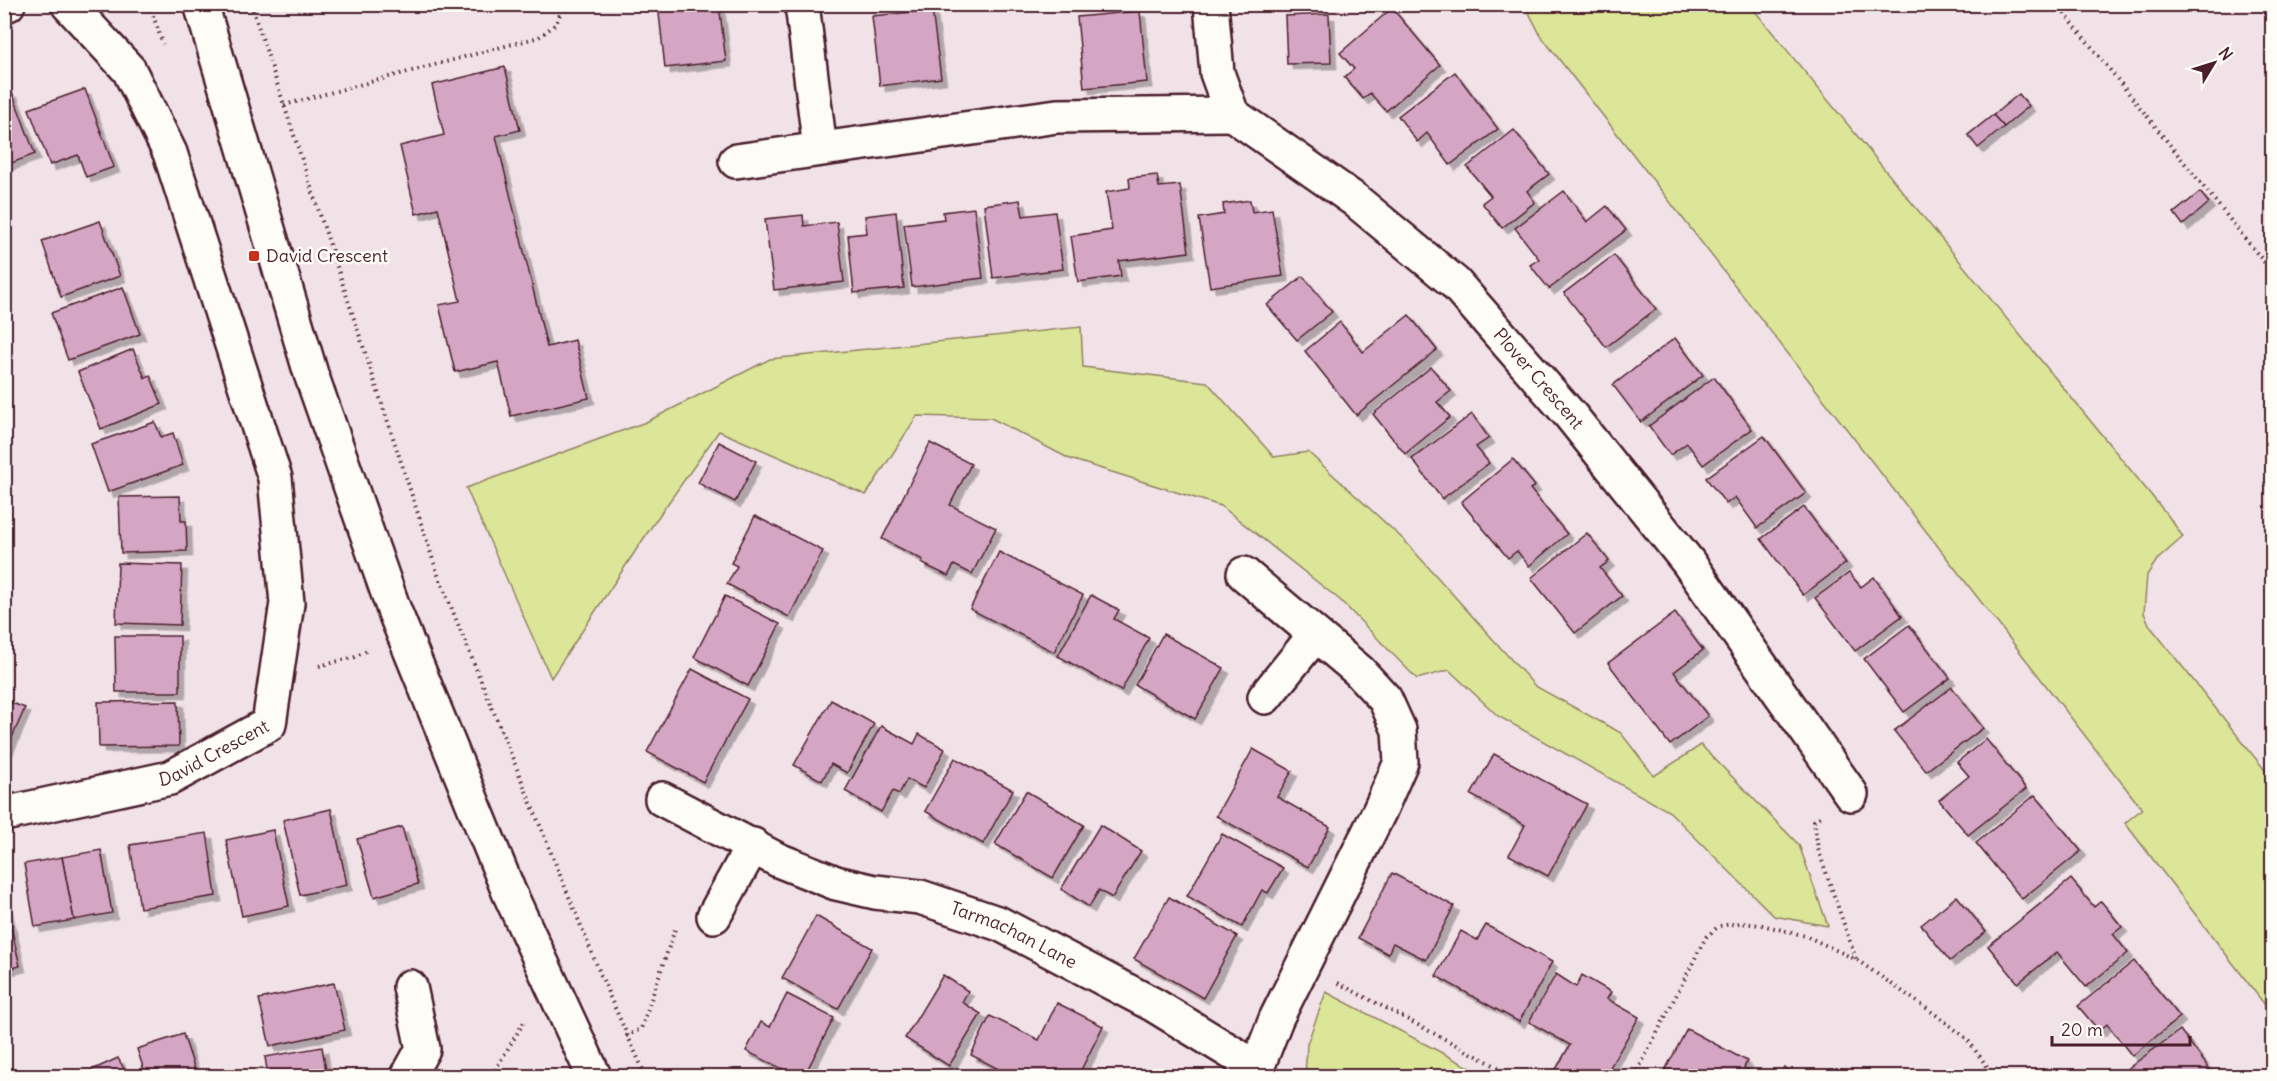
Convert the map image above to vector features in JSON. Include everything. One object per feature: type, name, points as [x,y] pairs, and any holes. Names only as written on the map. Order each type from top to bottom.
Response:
[{"type":"street","name":"David Crescent","points":[[4,814],[170,778],[269,724],[286,603],[274,478],[170,153],[129,70],[68,4]]},
{"type":"street","points":[[201,4],[311,374],[394,610],[509,892],[594,1077]]},
{"type":"street","points":[[802,4],[820,149]]},
{"type":"street","points":[[736,161],[1058,116],[1232,114],[1217,73],[1211,4]]},
{"type":"street","name":"Plover Crescent","points":[[1232,114],[1355,200],[1455,283],[1571,416],[1688,562],[1851,794]]},
{"type":"street","points":[[1244,574],[1359,671],[1385,699],[1399,730],[1401,762],[1380,810],[1276,1019],[1258,1072]]},
{"type":"street","points":[[1265,697],[1315,635]]},
{"type":"street","name":"Tarmachan Lane","points":[[662,799],[778,860],[836,883],[875,892],[920,897],[1000,924],[1154,1005],[1258,1072]]},
{"type":"street","points":[[714,916],[753,845]]},
{"type":"street","points":[[408,1077],[423,1049],[410,987]]},
{"type":"path","points":[[251,4],[438,575],[626,1036],[646,1077]]},
{"type":"path","points":[[284,105],[539,37],[556,24],[564,4]]},
{"type":"path","points":[[2057,4],[2272,272]]},
{"type":"path","points":[[277,668],[311,668],[355,657],[373,648]]},
{"type":"path","points":[[1851,794],[1814,821],[1818,849],[1857,960]]},
{"type":"path","points":[[1635,1077],[1706,937],[1719,926],[1740,923],[1762,925],[1806,936],[1857,960],[1940,1017],[1967,1039],[1994,1077]]},
{"type":"path","points":[[626,1036],[641,1029],[670,939]]},
{"type":"path","points":[[1302,964],[1515,1077]]},
{"type":"path","points":[[495,1070],[524,1022]]},
{"type":"green space","points":[[1525,5],[1750,5],[2169,517],[2183,537],[2157,560],[2147,575],[2144,613],[2150,626],[2272,779],[2272,1014],[2125,823],[2142,809],[1541,36]]},
{"type":"green space","points":[[1081,327],[1083,367],[1207,382],[1274,457],[1308,452],[1404,540],[1535,686],[1621,733],[1654,776],[1701,745],[1799,845],[1828,926],[1774,916],[1670,812],[1498,716],[1449,670],[1417,679],[1340,600],[1221,506],[1070,459],[991,418],[917,416],[866,495],[719,431],[654,523],[551,678],[466,488],[646,422],[770,359]]},
{"type":"green space","points":[[1326,992],[1486,1076],[1305,1076],[1307,1044]]},
{"type":"building","points":[[658,4],[719,4],[726,61],[665,68]]},
{"type":"building","points":[[1392,8],[1440,65],[1386,111],[1370,93],[1363,99],[1344,77],[1354,69],[1340,53]]},
{"type":"building","points":[[932,10],[941,78],[880,86],[872,16]]},
{"type":"building","points":[[1140,11],[1147,82],[1084,88],[1077,17]]},
{"type":"building","points":[[1329,14],[1331,63],[1287,64],[1285,16]]},
{"type":"building","points":[[505,67],[520,130],[496,136],[547,347],[575,340],[589,398],[511,416],[498,362],[455,372],[439,305],[460,301],[438,208],[416,214],[400,146],[444,135],[432,85]]},
{"type":"building","points":[[1455,72],[1498,129],[1450,165],[1427,133],[1417,142],[1398,116]]},
{"type":"building","points":[[85,89],[114,167],[86,177],[78,155],[50,165],[29,109]]},
{"type":"building","points":[[12,92],[35,154],[4,166],[4,94]]},
{"type":"building","points":[[2019,94],[2029,106],[2004,127],[1993,115]]},
{"type":"building","points":[[1993,115],[2004,127],[1978,148],[1968,135]]},
{"type":"building","points":[[1514,130],[1549,174],[1527,191],[1535,202],[1502,228],[1482,203],[1491,196],[1467,167]]},
{"type":"building","points":[[1157,175],[1159,187],[1180,185],[1189,252],[1119,261],[1121,276],[1078,282],[1071,236],[1112,230],[1106,192],[1130,188],[1129,178]]},
{"type":"building","points":[[1564,191],[1587,222],[1607,206],[1626,230],[1549,289],[1530,265],[1539,259],[1515,228]]},
{"type":"building","points":[[2200,192],[2209,203],[2183,225],[2174,213]]},
{"type":"building","points":[[1020,200],[1023,216],[1055,212],[1063,269],[993,278],[984,205]]},
{"type":"building","points":[[1250,200],[1252,212],[1272,209],[1283,276],[1210,287],[1199,218],[1224,214],[1223,204]]},
{"type":"building","points":[[974,208],[983,278],[912,287],[904,224],[944,219],[943,212]]},
{"type":"building","points":[[896,212],[904,288],[854,293],[848,235],[867,233],[865,216]]},
{"type":"building","points":[[803,215],[804,226],[837,222],[844,282],[774,290],[765,219]]},
{"type":"building","points":[[100,221],[120,276],[61,297],[42,241]]},
{"type":"building","points":[[1614,255],[1656,309],[1606,347],[1564,293]]},
{"type":"building","points":[[1303,276],[1332,312],[1297,340],[1267,305]]},
{"type":"building","points":[[123,287],[140,334],[68,360],[51,313]]},
{"type":"building","points":[[1409,315],[1437,350],[1356,415],[1305,351],[1340,322],[1363,352]]},
{"type":"building","points":[[1675,338],[1703,375],[1641,422],[1613,385]]},
{"type":"building","points":[[133,349],[145,378],[150,375],[162,404],[101,429],[78,372]]},
{"type":"building","points":[[1431,367],[1451,391],[1437,402],[1450,417],[1405,454],[1373,414]]},
{"type":"building","points":[[1714,377],[1752,429],[1703,465],[1687,443],[1670,455],[1649,426]]},
{"type":"building","points":[[1472,414],[1489,438],[1476,447],[1489,463],[1442,499],[1412,459]]},
{"type":"building","points":[[155,422],[161,437],[173,433],[183,465],[108,492],[91,444]]},
{"type":"building","points":[[1764,436],[1806,493],[1757,528],[1735,497],[1726,504],[1706,478]]},
{"type":"building","points":[[719,442],[756,461],[735,502],[698,483]]},
{"type":"building","points":[[930,443],[971,464],[950,505],[996,528],[972,574],[954,565],[948,576],[921,563],[923,560],[882,539]]},
{"type":"building","points":[[1513,459],[1535,486],[1530,489],[1567,534],[1529,566],[1517,551],[1508,558],[1461,502]]},
{"type":"building","points":[[180,496],[181,521],[186,521],[187,551],[121,553],[119,497]]},
{"type":"building","points":[[1804,507],[1846,563],[1803,595],[1761,539]]},
{"type":"building","points":[[755,516],[823,551],[789,617],[727,584],[737,566],[731,563]]},
{"type":"building","points":[[1587,533],[1609,561],[1600,568],[1622,596],[1575,633],[1531,578]]},
{"type":"building","points":[[999,552],[1083,595],[1054,652],[970,609]]},
{"type":"building","points":[[118,563],[182,565],[180,625],[116,623]]},
{"type":"building","points":[[1849,573],[1861,587],[1874,577],[1902,616],[1855,651],[1815,598]]},
{"type":"building","points":[[1091,595],[1119,610],[1114,619],[1149,638],[1121,691],[1058,656]]},
{"type":"building","points":[[725,596],[780,624],[748,686],[694,657]]},
{"type":"building","points":[[1675,613],[1703,650],[1674,672],[1708,716],[1670,745],[1608,663]]},
{"type":"building","points":[[1909,625],[1950,678],[1904,712],[1864,659]]},
{"type":"building","points":[[1163,634],[1224,668],[1195,719],[1135,685]]},
{"type":"building","points":[[115,636],[180,636],[180,692],[116,692]]},
{"type":"building","points":[[692,669],[748,699],[703,782],[647,752]]},
{"type":"building","points":[[1952,687],[1983,728],[1926,771],[1894,731]]},
{"type":"building","points":[[4,700],[25,708],[4,756]]},
{"type":"building","points":[[831,700],[874,724],[847,773],[831,764],[822,781],[794,765]]},
{"type":"building","points":[[178,701],[179,746],[99,747],[98,702]]},
{"type":"building","points":[[881,726],[914,744],[919,734],[945,749],[924,788],[907,779],[899,794],[893,791],[881,812],[845,791]]},
{"type":"building","points":[[1986,739],[2026,789],[1968,835],[1939,800],[1969,776],[1957,762]]},
{"type":"building","points":[[1253,749],[1292,771],[1277,797],[1330,827],[1308,867],[1216,816]]},
{"type":"building","points":[[1494,754],[1587,804],[1548,876],[1509,855],[1525,825],[1471,795]]},
{"type":"building","points":[[955,758],[1013,790],[983,844],[925,811]]},
{"type":"building","points":[[1026,791],[1084,825],[1053,878],[995,844]]},
{"type":"building","points":[[2035,795],[2081,851],[2022,899],[1976,843]]},
{"type":"building","points":[[331,809],[347,885],[300,895],[283,820]]},
{"type":"building","points":[[1100,825],[1141,851],[1112,898],[1099,890],[1089,907],[1061,889]]},
{"type":"building","points":[[402,827],[418,884],[374,897],[357,839]]},
{"type":"building","points":[[273,830],[289,906],[242,916],[226,840]]},
{"type":"building","points":[[207,833],[216,896],[140,908],[130,845]]},
{"type":"building","points":[[1222,834],[1283,868],[1268,893],[1262,890],[1242,927],[1187,896]]},
{"type":"building","points":[[101,850],[112,913],[74,920],[62,857]]},
{"type":"building","points":[[62,857],[74,920],[35,927],[24,864]]},
{"type":"building","points":[[1392,873],[1454,906],[1426,960],[1393,943],[1388,954],[1358,938]]},
{"type":"building","points":[[2071,879],[2094,907],[2101,901],[2122,927],[2113,934],[2128,953],[2086,987],[2057,952],[2018,983],[1988,946]]},
{"type":"building","points":[[4,896],[20,966],[4,970]]},
{"type":"building","points":[[1957,896],[1986,932],[1950,961],[1921,925]]},
{"type":"building","points":[[1169,897],[1237,936],[1203,998],[1134,959]]},
{"type":"building","points":[[816,916],[872,948],[838,1009],[782,978]]},
{"type":"building","points":[[1486,925],[1552,962],[1519,1022],[1436,976],[1461,931],[1477,940]]},
{"type":"building","points":[[2134,961],[2180,1017],[2132,1056],[2107,1024],[2099,1031],[2078,1006]]},
{"type":"building","points":[[1556,974],[1576,987],[1582,975],[1611,992],[1607,999],[1639,1017],[1605,1076],[1552,1076],[1570,1045],[1529,1022]]},
{"type":"building","points":[[943,975],[968,991],[962,1002],[981,1014],[949,1066],[905,1038]]},
{"type":"building","points":[[334,983],[345,1030],[270,1046],[259,999]]},
{"type":"building","points":[[787,994],[834,1018],[804,1076],[797,1076],[746,1051],[761,1022],[770,1027]]},
{"type":"building","points":[[1057,1003],[1103,1026],[1078,1076],[1012,1076],[971,1055],[990,1016],[1039,1040]]},
{"type":"building","points":[[1687,1029],[1747,1061],[1744,1068],[1760,1076],[1662,1076]]},
{"type":"building","points":[[2180,1030],[2215,1076],[2127,1076],[2123,1072]]},
{"type":"building","points":[[183,1034],[197,1076],[146,1076],[137,1049]]},
{"type":"building","points":[[322,1047],[327,1076],[268,1076],[265,1057]]},
{"type":"building","points":[[118,1058],[128,1076],[79,1076]]},
{"type":"building","points":[[1784,1067],[1800,1076],[1779,1076]]},
{"type":"place","name":"David Crescent","points":[[254,256]]}]
